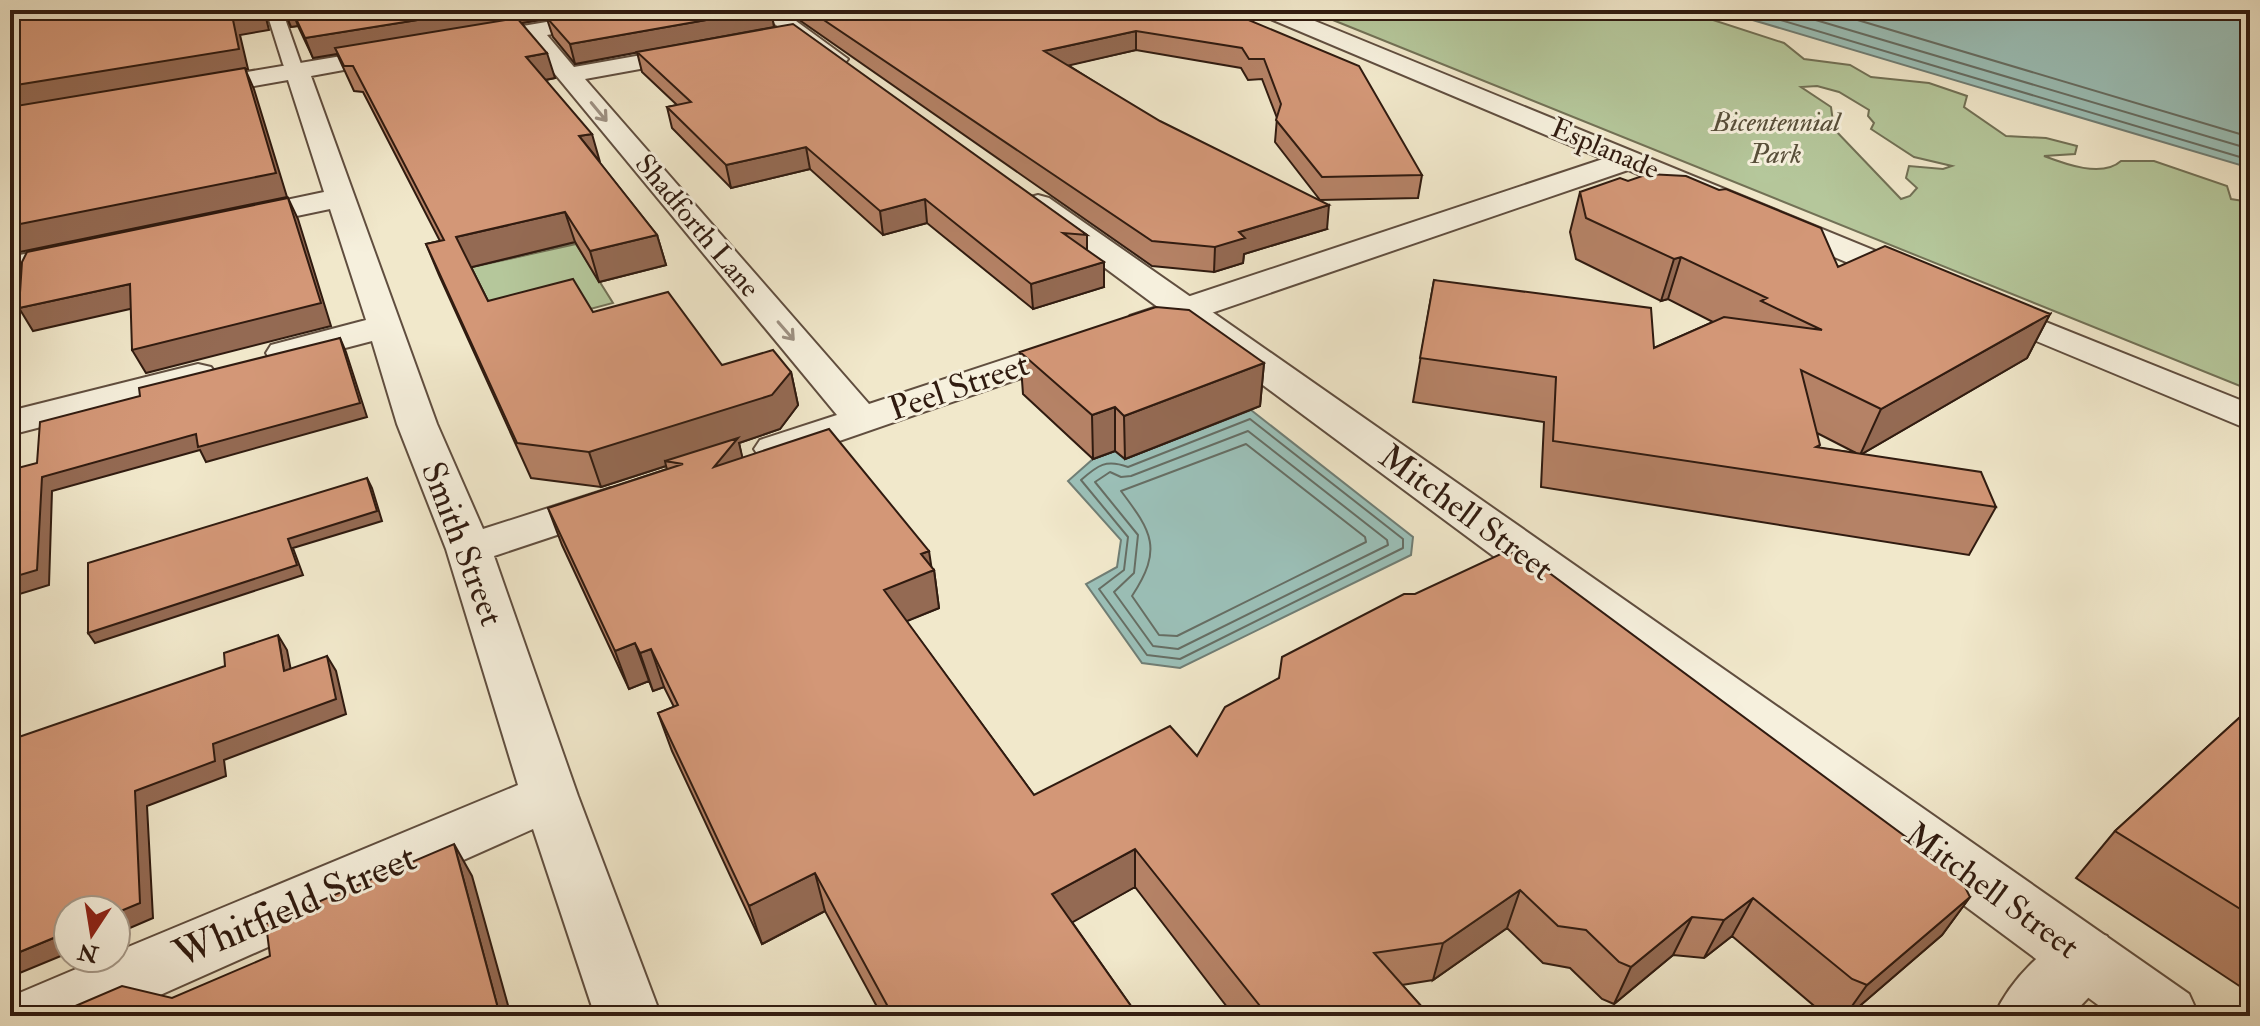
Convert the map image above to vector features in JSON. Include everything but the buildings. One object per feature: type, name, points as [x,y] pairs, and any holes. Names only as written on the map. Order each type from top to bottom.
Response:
[{"type":"street","points":[[274,10],[295,68]]},
{"type":"street","points":[[175,92],[295,68],[656,10]]},
{"type":"street","name":"Esplanade","points":[[1269,10],[2250,418]]},
{"type":"street","points":[[778,27],[864,79]]},
{"type":"street","name":"Shadforth Lane","points":[[531,31],[862,420]]},
{"type":"street","points":[[568,75],[722,47]]},
{"type":"street","name":"Smith Street","points":[[295,68],[386,326],[417,424],[469,549],[550,796],[628,1016]]},
{"type":"street","name":"Peel Street","points":[[741,460],[1629,160]]},
{"type":"street","name":"Mitchell Street","points":[[1006,180],[2166,1016]]},
{"type":"street","points":[[205,226],[340,198]]},
{"type":"street","points":[[10,267],[100,248]]},
{"type":"street","points":[[10,423],[386,326]]},
{"type":"street","points":[[469,549],[650,490]]},
{"type":"street","name":"Whitfield Street","points":[[40,1016],[550,796]]},
{"type":"street","points":[[2027,1016],[2084,957]]},
{"type":"green space","name":"Bicentennial Park","points":[[1308,10],[1678,10],[1677,15],[1710,19],[1784,43],[1804,59],[1850,65],[1871,77],[1929,83],[1967,96],[1964,107],[2006,136],[2046,138],[2077,146],[2075,154],[2044,156],[2062,163],[2104,169],[2121,161],[2154,161],[2227,186],[2231,199],[2250,202],[2250,390]],"holes":[[[1817,86],[1839,92],[1869,110],[1868,116],[1874,123],[1871,129],[1914,157],[1952,166],[1943,169],[1909,166],[1906,178],[1917,188],[1910,196],[1901,199],[1834,129],[1831,107],[1801,87]]]},
{"type":"green space","points":[[576,244],[613,303],[500,333],[468,268]]},
{"type":"water","points":[[1719,10],[2250,10],[2250,168]]},
{"type":"water","points":[[1251,410],[1413,537],[1411,555],[1180,668],[1142,663],[1086,584],[1117,567],[1121,540],[1068,481],[1093,459],[1115,451],[1125,459]]}]
